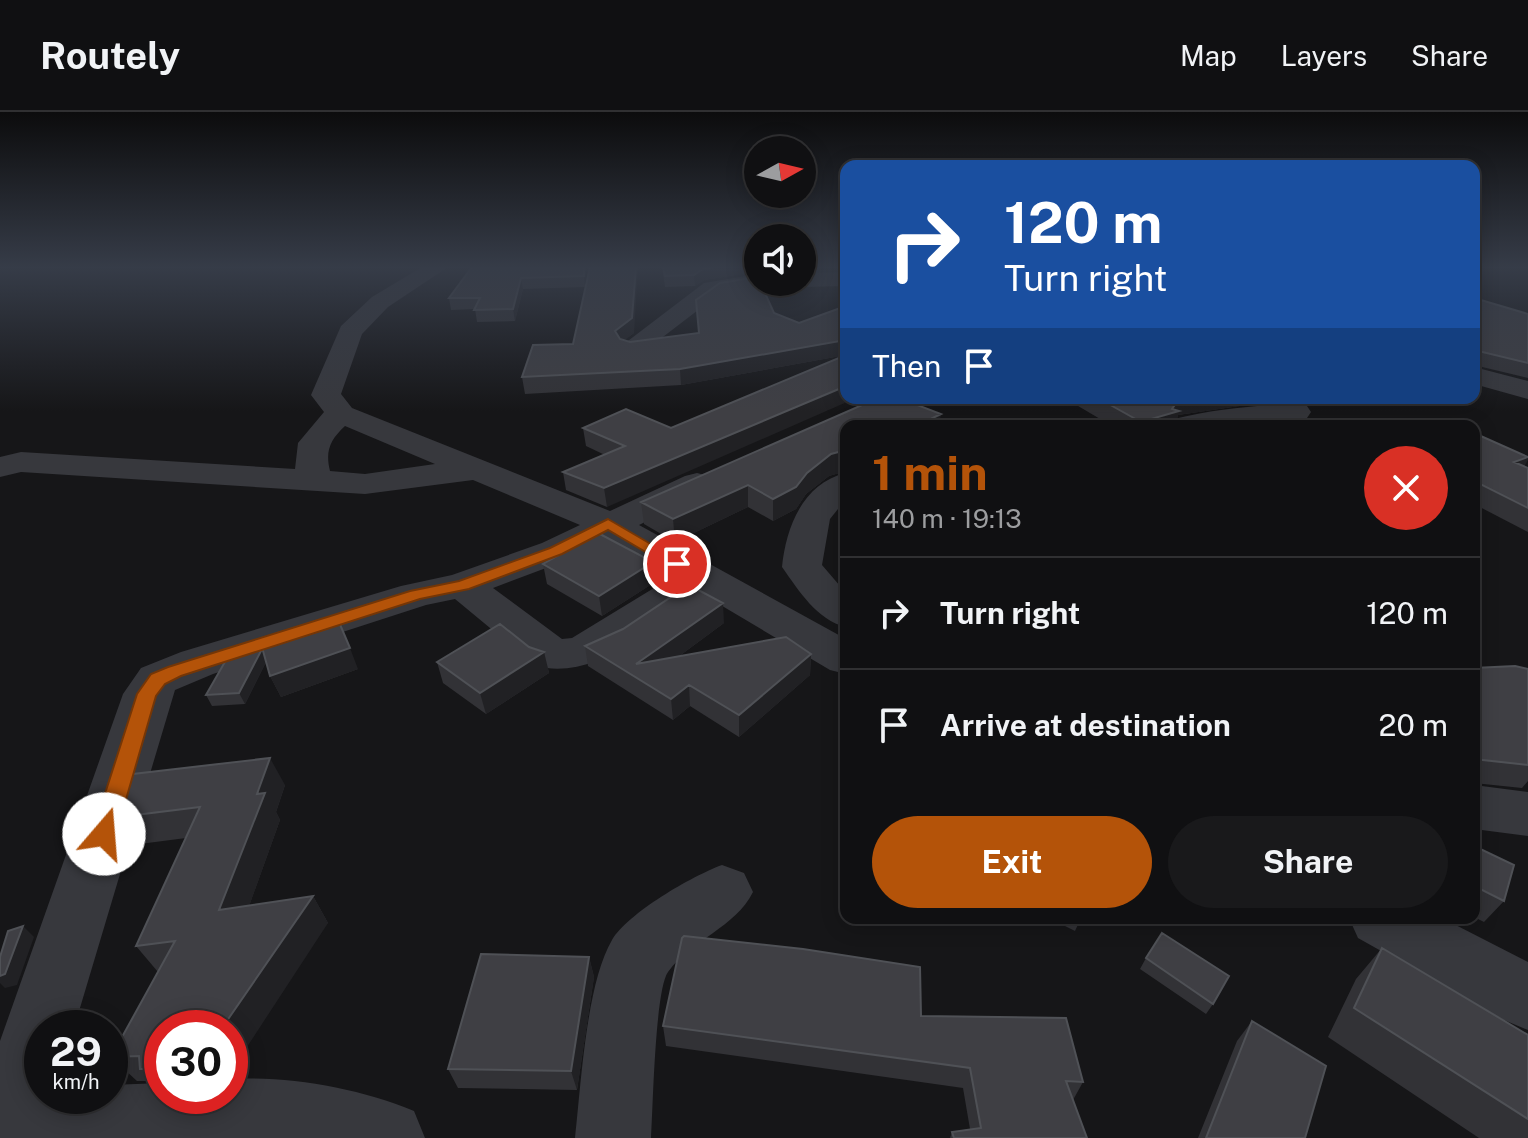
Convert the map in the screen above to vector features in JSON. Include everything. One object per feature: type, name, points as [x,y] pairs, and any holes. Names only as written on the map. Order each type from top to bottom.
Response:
[{"type":"street","points":[[367,315],[350,331],[326,395],[341,414],[608,523],[840,656]]},
{"type":"street","points":[[633,347],[676,315]]},
{"type":"street","points":[[1480,377],[1527,389]]},
{"type":"street","points":[[1219,420],[1299,412]]},
{"type":"street","points":[[316,481],[309,464],[313,444],[318,432],[341,414]]},
{"type":"street","points":[[0,467],[21,462],[365,484],[481,469]]},
{"type":"street","points":[[387,1138],[271,1115],[4,1131],[147,694],[158,679],[255,644],[416,595],[463,585],[556,551],[608,523],[721,473]]},
{"type":"street","points":[[840,488],[815,510],[803,536],[802,567],[840,609]]},
{"type":"street","points":[[463,585],[552,655],[588,648],[700,577]]},
{"type":"street","points":[[1480,808],[1528,814]]},
{"type":"street","points":[[613,1138],[624,1018],[636,959],[676,922],[722,892]]},
{"type":"street","points":[[1391,924],[1528,997]]},
{"type":"building","points":[[579,315],[632,315],[615,331],[620,339],[630,342],[699,333],[697,315],[779,315],[799,323],[821,315],[840,315],[840,341],[680,369],[522,377],[533,345],[573,344]]},
{"type":"building","points":[[1480,315],[1528,315],[1528,363],[1480,351]]},
{"type":"building","points":[[840,358],[840,389],[604,488],[563,472],[625,446],[583,428],[626,409],[671,428]]},
{"type":"building","points":[[864,404],[915,404],[941,414],[928,420],[840,420],[840,452],[831,454],[807,473],[796,487],[773,499],[748,485],[673,519],[641,502]]},
{"type":"building","points":[[1109,404],[1176,404],[1172,409],[1179,411],[1148,420],[1137,420]]},
{"type":"building","points":[[1480,436],[1528,457],[1514,462],[1528,468],[1528,508],[1480,484]]},
{"type":"building","points":[[598,533],[653,562],[599,596],[543,564]]},
{"type":"building","points":[[689,585],[723,603],[636,664],[786,637],[811,654],[739,715],[689,685],[671,699],[585,646],[623,629]]},
{"type":"building","points":[[336,615],[350,648],[270,676],[260,640]]},
{"type":"building","points":[[500,624],[529,647],[544,652],[480,693],[437,662]]},
{"type":"building","points":[[262,649],[239,693],[206,695],[226,660]]},
{"type":"building","points":[[1515,666],[1528,669],[1528,765],[1480,760],[1480,668]]},
{"type":"building","points":[[270,758],[257,794],[265,793],[219,910],[313,896],[234,1010],[144,1010],[144,1069],[140,1069],[139,1056],[128,1056],[128,1026],[175,941],[136,946],[200,807],[111,818],[133,774]]},
{"type":"building","points":[[1480,849],[1514,865],[1504,901],[1480,889]]},
{"type":"building","points":[[23,926],[5,974],[0,976],[0,957],[8,931]]},
{"type":"building","points":[[1162,933],[1229,976],[1213,1004],[1146,958]]},
{"type":"building","points":[[684,936],[803,949],[920,967],[921,1016],[1066,1018],[1083,1082],[1066,1081],[1087,1138],[954,1138],[952,1132],[981,1128],[970,1068],[663,1026]]},
{"type":"building","points":[[1382,948],[1528,1035],[1528,1119],[1354,1008]]},
{"type":"building","points":[[481,954],[589,957],[571,1071],[448,1069]]},
{"type":"building","points":[[1252,1021],[1326,1066],[1305,1138],[1206,1138]]},
{"type":"route","points":[[104,834],[147,694],[158,679],[174,671],[416,595],[463,585],[556,551],[608,523],[677,564]]}]
